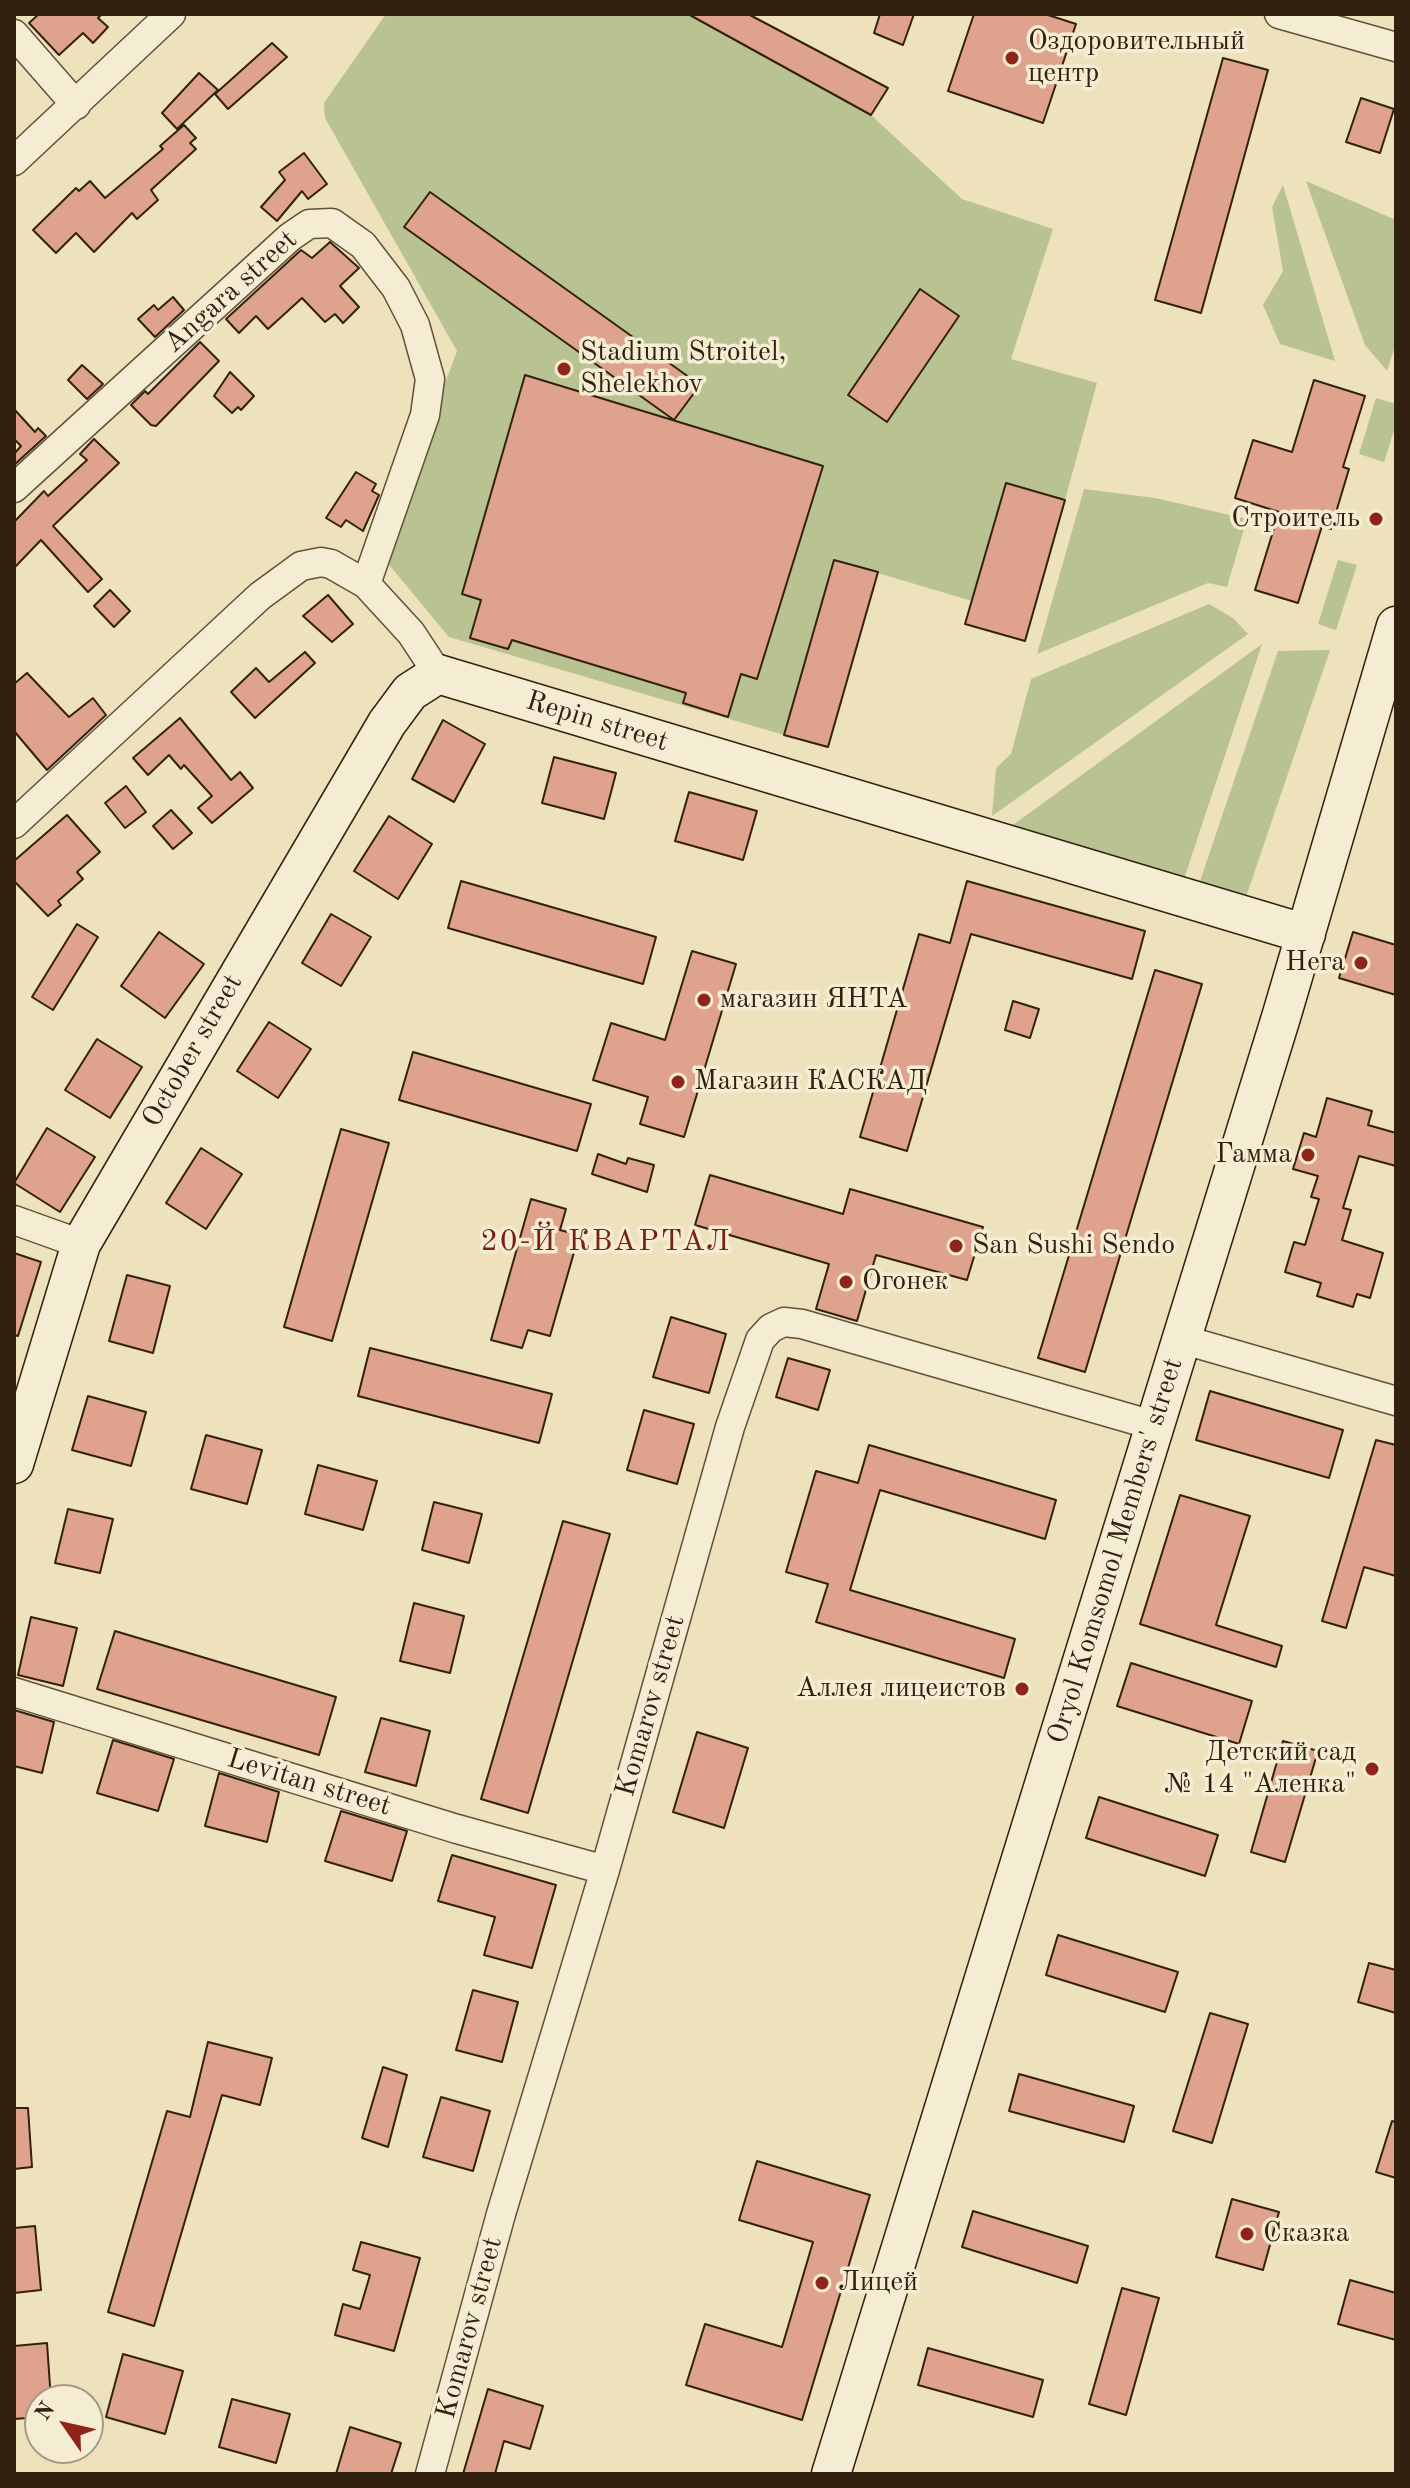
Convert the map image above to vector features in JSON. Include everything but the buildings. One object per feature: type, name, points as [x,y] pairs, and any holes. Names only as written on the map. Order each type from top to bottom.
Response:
[{"type":"street","points":[[14,161],[171,14]]},
{"type":"street","points":[[1279,14],[1396,47]]},
{"type":"street","points":[[14,34],[76,105]]},
{"type":"street","name":"Angara street","points":[[14,488],[290,237],[309,224],[332,223],[363,245],[396,288],[415,325],[430,379],[425,415],[366,584]]},
{"type":"street","points":[[14,824],[290,571],[321,562],[352,574],[366,584],[411,633],[438,674]]},
{"type":"street","name":"Oryol Komsomol Members' street","points":[[831,2474],[1156,1426],[1396,626]]},
{"type":"street","name":"Repin street","points":[[438,674],[1306,934]]},
{"type":"street","name":"October street","points":[[14,1464],[81,1244],[387,723],[410,692],[438,674]]},
{"type":"street","points":[[14,1220],[81,1244]]},
{"type":"street","name":"Komarov street","points":[[430,2474],[525,2132],[605,1870],[754,1352],[771,1328],[784,1322],[802,1324],[1156,1426]]},
{"type":"street","points":[[1181,1339],[1396,1401]]},
{"type":"street","name":"Levitan street","points":[[14,1692],[457,1829],[605,1870]]},
{"type":"green space","name":"Stadium Stroitel, Shelekhov","points":[[386,14],[687,14],[871,115],[962,199],[1053,229],[1011,359],[1097,383],[1065,500],[1006,483],[972,601],[834,560],[784,735],[449,637],[381,555],[457,351],[325,118],[324,103]]},
{"type":"green space","points":[[1306,181],[1396,220],[1396,343],[1387,371],[1365,345]]},
{"type":"green space","points":[[1283,185],[1335,361],[1280,344],[1263,305],[1283,271],[1272,207]]},
{"type":"green space","points":[[1376,398],[1396,404],[1396,424],[1384,462],[1359,454]]},
{"type":"green space","points":[[1084,489],[1155,498],[1247,519],[1227,587],[1208,583],[1037,654]]},
{"type":"green space","points":[[1338,560],[1357,565],[1336,630],[1318,624]]},
{"type":"green space","points":[[1209,604],[1233,618],[1248,634],[992,816],[996,768],[1011,754],[1031,679]]},
{"type":"green space","points":[[1262,644],[1183,882],[1010,827]]},
{"type":"green space","points":[[1330,650],[1245,900],[1199,884],[1278,651]]},
{"type":"place","name":"Оздоровительный центр","points":[[1012,58]]},
{"type":"place","name":"Stadium Stroitel, Shelekhov","points":[[564,369]]},
{"type":"place","name":"Строитель","points":[[1376,519]]},
{"type":"place","name":"Нега","points":[[1361,963]]},
{"type":"place","name":"магазин ЯНТА","points":[[704,1000]]},
{"type":"place","name":"Магазин КАСКАД","points":[[678,1082]]},
{"type":"place","name":"Гамма","points":[[1308,1155]]},
{"type":"place","name":"San Sushi Sendo","points":[[956,1246]]},
{"type":"place","name":"Огонек","points":[[846,1282]]},
{"type":"place","name":"Аллея лицеистов","points":[[1022,1689]]},
{"type":"place","name":"Детский сад № 14 \"Аленка\"","points":[[1372,1769]]},
{"type":"place","name":"Сказка","points":[[1247,2234]]},
{"type":"place","name":"Лицей","points":[[822,2283]]},
{"type":"district","name":"20-Й КВАРТАЛ","points":[[606,1242]]}]
